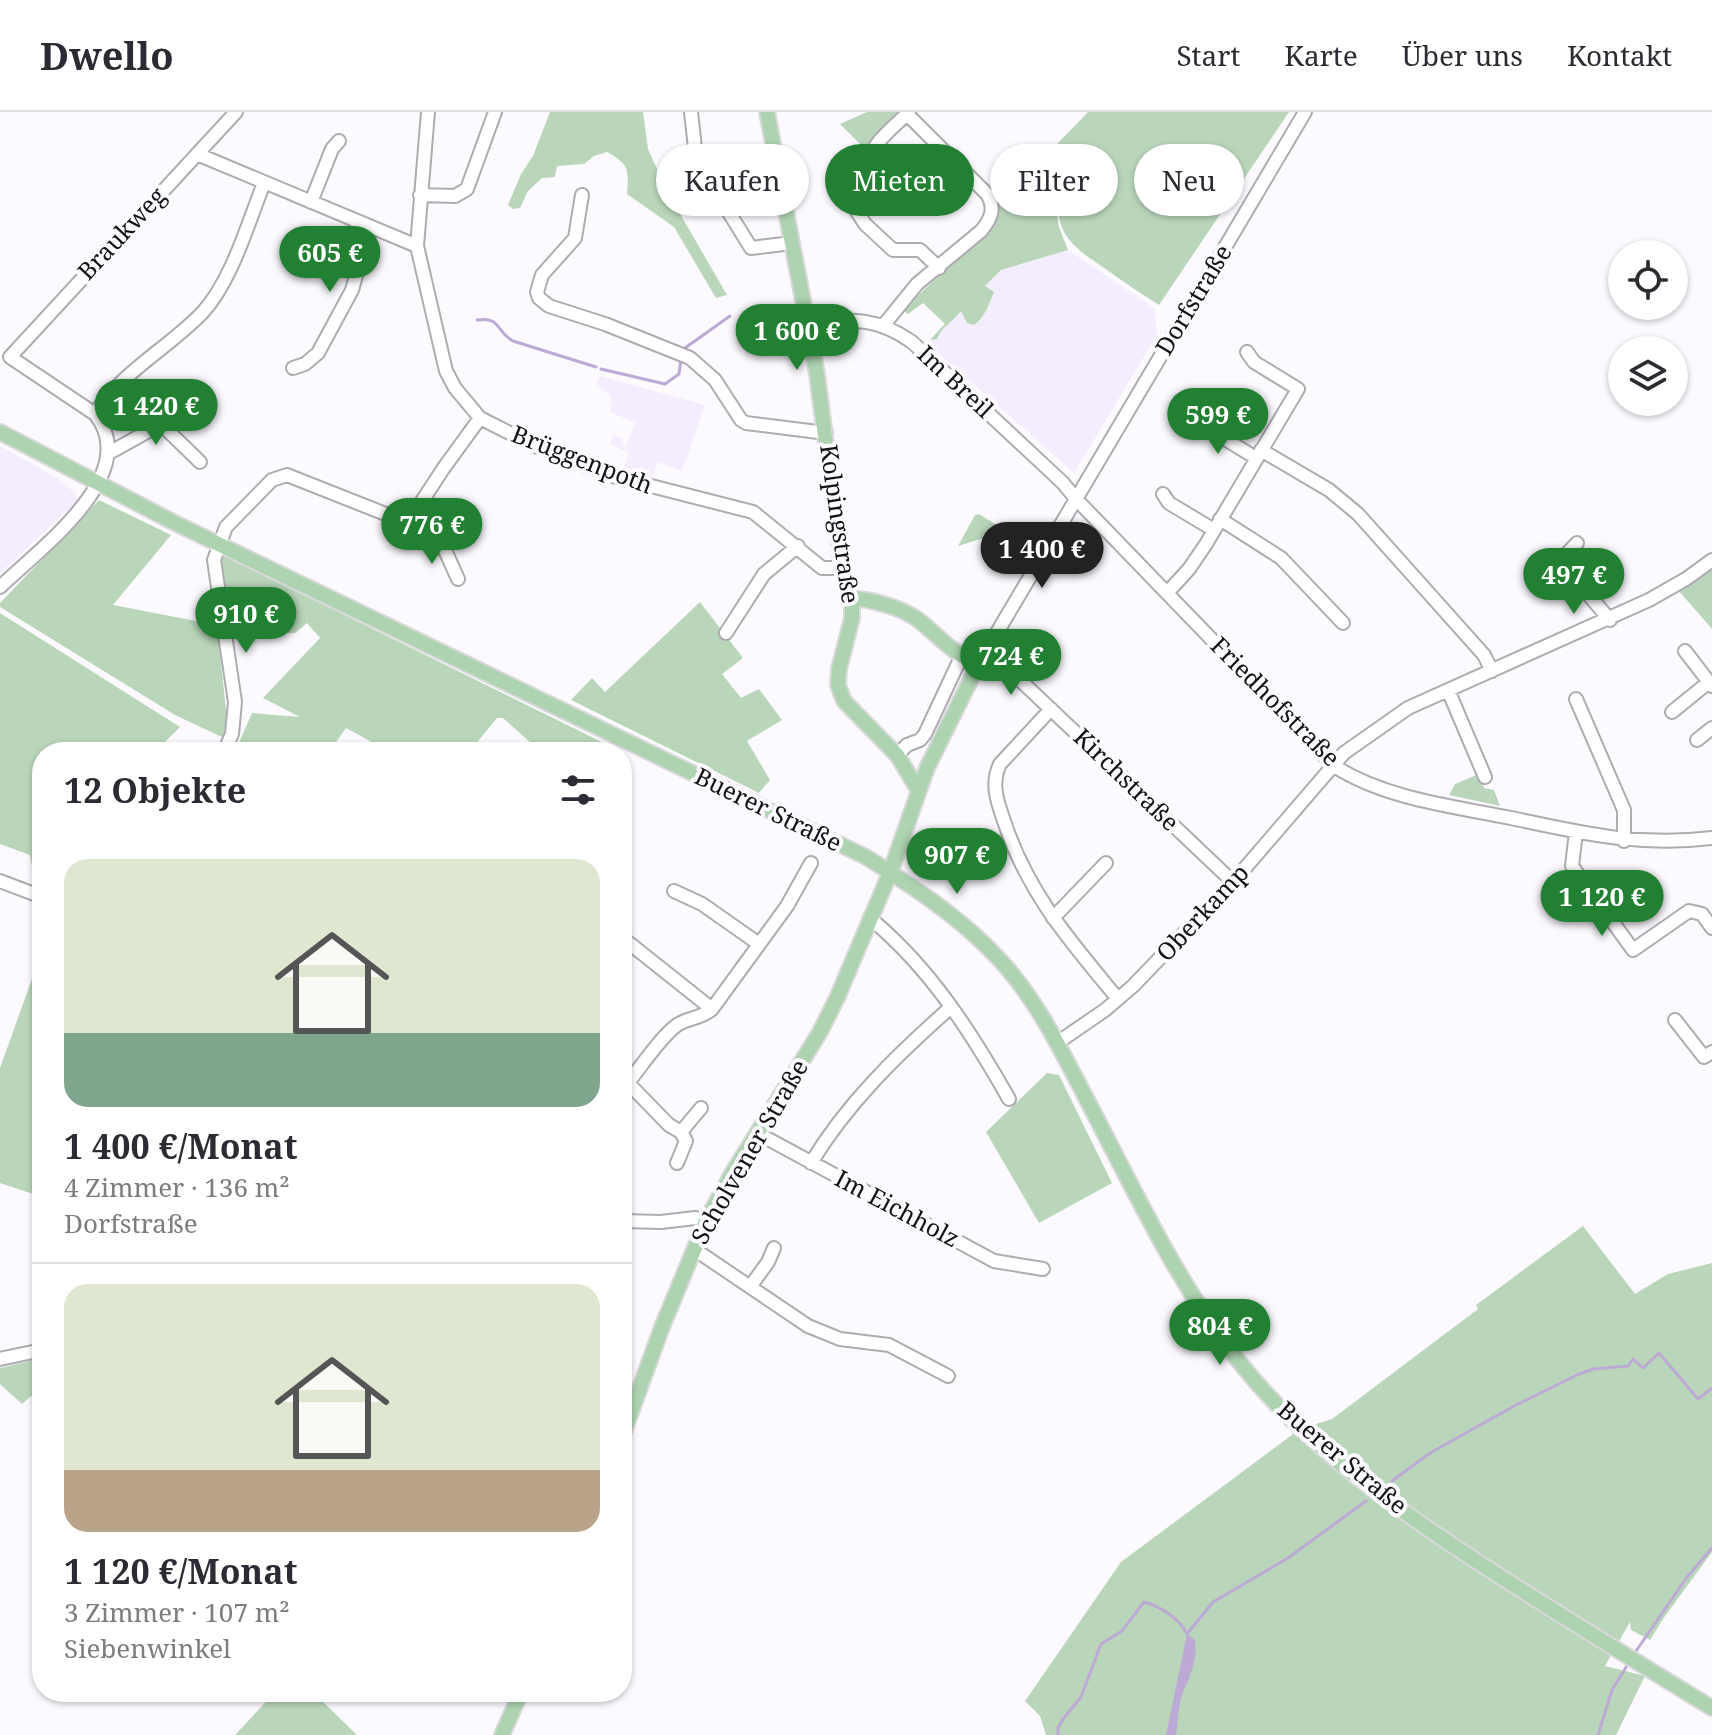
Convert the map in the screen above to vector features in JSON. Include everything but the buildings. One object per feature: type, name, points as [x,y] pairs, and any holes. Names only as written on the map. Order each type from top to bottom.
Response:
[{"type":"main road","name":"Kolpingstraße","points":[[767,112],[826,433],[842,568],[852,618],[837,676],[839,690],[848,706],[897,755],[919,791]]},
{"type":"main road","name":"Buerer Straße","points":[[0,432],[97,485],[629,742]]},
{"type":"main road","name":"Kirchstraße","points":[[849,598],[859,598],[904,612],[962,655],[979,663]]},
{"type":"main road","name":"Dorfstraße","points":[[890,873],[927,768],[979,663]]},
{"type":"main road","name":"Buerer Straße","points":[[632,743],[866,857],[938,905],[997,956],[1057,1043],[1184,1283],[1239,1362],[1300,1429],[1436,1535],[1712,1708]]},
{"type":"main road","name":"Scholvener Straße","points":[[632,1411],[706,1221],[820,1032],[890,873]]},
{"type":"main road","points":[[502,1735],[517,1702]]},
{"type":"street","name":"Braukweg","points":[[95,414],[10,357],[236,112]]},
{"type":"street","name":"Brüggenpoth","points":[[428,112],[417,246],[446,371],[455,388],[480,418],[537,447],[616,477],[753,512],[822,568],[842,568]]},
{"type":"street","points":[[420,195],[455,196],[467,189],[495,112]]},
{"type":"street","points":[[691,112],[695,148],[712,185],[751,248],[792,243]]},
{"type":"street","name":"Dorfstraße","points":[[979,663],[1305,112]]},
{"type":"street","points":[[883,326],[904,297],[939,268],[989,222],[992,212],[991,200],[908,113],[875,146],[870,177],[864,183],[844,191],[865,224],[893,250],[920,250],[939,268]]},
{"type":"street","points":[[311,202],[332,149],[339,141]]},
{"type":"street","points":[[197,154],[417,246]]},
{"type":"street","points":[[0,587],[82,508],[97,485],[109,453],[102,422],[95,414],[113,391],[203,311],[220,288],[264,183]]},
{"type":"street","points":[[582,195],[575,238],[542,275],[537,292],[539,298],[549,306],[690,358],[709,373],[746,423],[826,433]]},
{"type":"street","points":[[293,368],[305,364],[318,353],[352,290],[359,265],[357,221]]},
{"type":"street","name":"Im Breil","points":[[807,324],[860,320],[883,326],[919,348],[1063,483],[1076,499]]},
{"type":"street","points":[[1167,593],[1189,569],[1298,389],[1254,362],[1247,352]]},
{"type":"street","points":[[405,521],[413,515],[480,418]]},
{"type":"street","points":[[1206,423],[1212,431],[1329,490],[1358,514],[1477,647],[1492,671]]},
{"type":"street","points":[[109,453],[161,424],[200,462]]},
{"type":"street","points":[[228,742],[235,702],[214,567],[226,527],[278,476],[287,475],[431,532],[440,539],[458,579]]},
{"type":"street","points":[[1163,494],[1169,503],[1281,558],[1343,623]]},
{"type":"street","name":"Friedhofstraße","points":[[1076,499],[1334,766],[1355,779],[1378,789],[1624,841],[1677,842],[1712,838]]},
{"type":"street","points":[[1577,543],[1560,561],[1610,620]]},
{"type":"street","points":[[726,633],[764,574],[798,546]]},
{"type":"street","name":"Oberkamp","points":[[1057,1043],[1118,999],[1233,882],[1344,753],[1391,719],[1448,690],[1610,620],[1686,579],[1712,560]]},
{"type":"street","points":[[1672,712],[1710,684],[1685,651]]},
{"type":"street","points":[[897,755],[925,734],[962,655]]},
{"type":"street","name":"Kirchstraße","points":[[979,663],[991,664],[1019,679],[1233,882]]},
{"type":"street","points":[[1448,690],[1485,777]]},
{"type":"street","points":[[1576,699],[1624,810],[1624,841]]},
{"type":"street","points":[[1051,709],[1000,764],[995,775],[995,788],[1020,864],[1053,918],[1118,999]]},
{"type":"street","points":[[1697,740],[1712,728]]},
{"type":"street","points":[[1576,832],[1572,866],[1633,950],[1689,911],[1702,914],[1712,928]]},
{"type":"street","points":[[632,1079],[678,1025],[704,1016],[712,1009],[787,906],[811,863]]},
{"type":"street","points":[[1053,918],[1106,863]]},
{"type":"street","points":[[0,881],[32,893]]},
{"type":"street","points":[[674,891],[702,904],[759,944]]},
{"type":"street","points":[[871,919],[921,965],[989,1062],[1009,1099]]},
{"type":"street","points":[[632,945],[712,1009]]},
{"type":"street","points":[[811,1163],[846,1112],[951,1007]]},
{"type":"street","points":[[1675,1020],[1704,1057],[1712,1052]]},
{"type":"street","points":[[632,1093],[681,1132],[686,1141],[677,1163]]},
{"type":"street","points":[[681,1132],[701,1108]]},
{"type":"street","name":"Im Eichholz","points":[[757,1133],[994,1261],[1043,1269]]},
{"type":"street","points":[[632,1221],[695,1218],[706,1221]]},
{"type":"street","points":[[750,1287],[774,1248]]},
{"type":"street","points":[[694,1249],[819,1331],[859,1343],[889,1345],[948,1376]]},
{"type":"street","points":[[0,1359],[32,1352]]},
{"type":"shaded area","points":[[1068,250],[1154,308],[1157,335],[1074,473],[928,344],[1001,270]]},
{"type":"shaded area","points":[[600,376],[705,405],[682,471],[658,462],[651,480],[622,473],[629,453],[610,444],[613,435],[623,439],[622,444],[626,446],[635,423],[610,412],[611,397],[597,384]]},
{"type":"shaded area","points":[[0,446],[59,479],[76,494],[78,501],[0,573]]},
{"type":"shaded area","points":[[1187,1634],[1195,1640],[1195,1660],[1180,1700],[1176,1735],[1166,1735]]},
{"type":"green space","points":[[550,112],[643,112],[648,149],[656,167],[656,214],[627,194],[626,168],[607,152],[594,156],[584,164],[557,166],[555,177],[542,178],[528,191],[520,208],[513,209],[508,205],[521,174],[533,156]]},
{"type":"green space","points":[[867,112],[899,112],[868,144],[860,144],[840,124]]},
{"type":"green space","points":[[1088,112],[1289,112],[1244,179],[1244,144],[1134,144],[1134,216],[1219,216],[1159,305],[1078,249],[1060,222],[1059,216],[1118,216],[1118,144],[1057,144]]},
{"type":"green space","points":[[658,216],[681,216],[727,295],[716,298],[674,227]]},
{"type":"green space","points":[[998,216],[1057,216],[1068,250],[1001,270],[985,286],[994,292],[978,322],[974,325],[967,323],[961,311],[937,339],[930,340],[945,324],[923,303],[908,314],[904,311],[964,252],[987,235]]},
{"type":"green space","points":[[99,500],[171,535],[113,605],[217,625],[228,729],[226,739],[175,715],[0,607],[0,603]]},
{"type":"green space","points":[[979,514],[1006,531],[958,546],[975,515]]},
{"type":"green space","points":[[225,556],[602,742],[530,742],[503,718],[497,718],[477,742],[372,742],[346,728],[336,742],[239,742],[252,713],[300,717],[263,698],[320,638],[307,623],[295,633],[231,635],[219,560]]},
{"type":"green space","points":[[1712,567],[1712,629],[1678,590]]},
{"type":"green space","points":[[700,602],[743,658],[722,674],[741,698],[759,689],[782,720],[747,741],[770,780],[759,793],[571,700],[592,678],[605,692]]},
{"type":"green space","points":[[0,613],[180,727],[165,742],[32,742],[32,866],[30,855],[0,844]]},
{"type":"green space","points":[[1479,774],[1484,788],[1494,790],[1500,806],[1449,795],[1455,784]]},
{"type":"green space","points":[[32,979],[32,1194],[0,1183],[0,1068]]},
{"type":"green space","points":[[1047,1073],[1059,1075],[1112,1183],[1039,1223],[986,1132]]},
{"type":"green space","points":[[1583,1226],[1635,1294],[1668,1274],[1712,1263],[1712,1552],[1650,1640],[1631,1630],[1630,1622],[1605,1666],[1645,1676],[1616,1735],[1046,1735],[1040,1716],[1025,1701],[1121,1562],[1300,1429],[1332,1419],[1478,1309],[1476,1305]]},
{"type":"green space","points":[[32,1360],[32,1396],[22,1404],[0,1384],[0,1368]]},
{"type":"green space","points":[[266,1702],[323,1702],[357,1735],[235,1735]]},
{"type":"waterway","points":[[685,348],[730,316]]},
{"type":"waterway","points":[[477,320],[490,320],[513,341],[596,367]]},
{"type":"waterway","points":[[601,369],[665,384],[679,374],[681,359]]},
{"type":"waterway","points":[[1392,1481],[1430,1453],[1516,1405],[1593,1369],[1628,1366],[1633,1359],[1643,1368],[1659,1353],[1698,1399],[1712,1388]]},
{"type":"waterway","points":[[1058,1735],[1063,1719],[1081,1697],[1101,1644],[1122,1631],[1144,1602],[1169,1614],[1187,1634],[1213,1602],[1288,1558],[1366,1501]]},
{"type":"waterway","points":[[1634,1654],[1687,1577],[1712,1548]]},
{"type":"waterway","points":[[1598,1735],[1612,1690],[1628,1664]]}]
